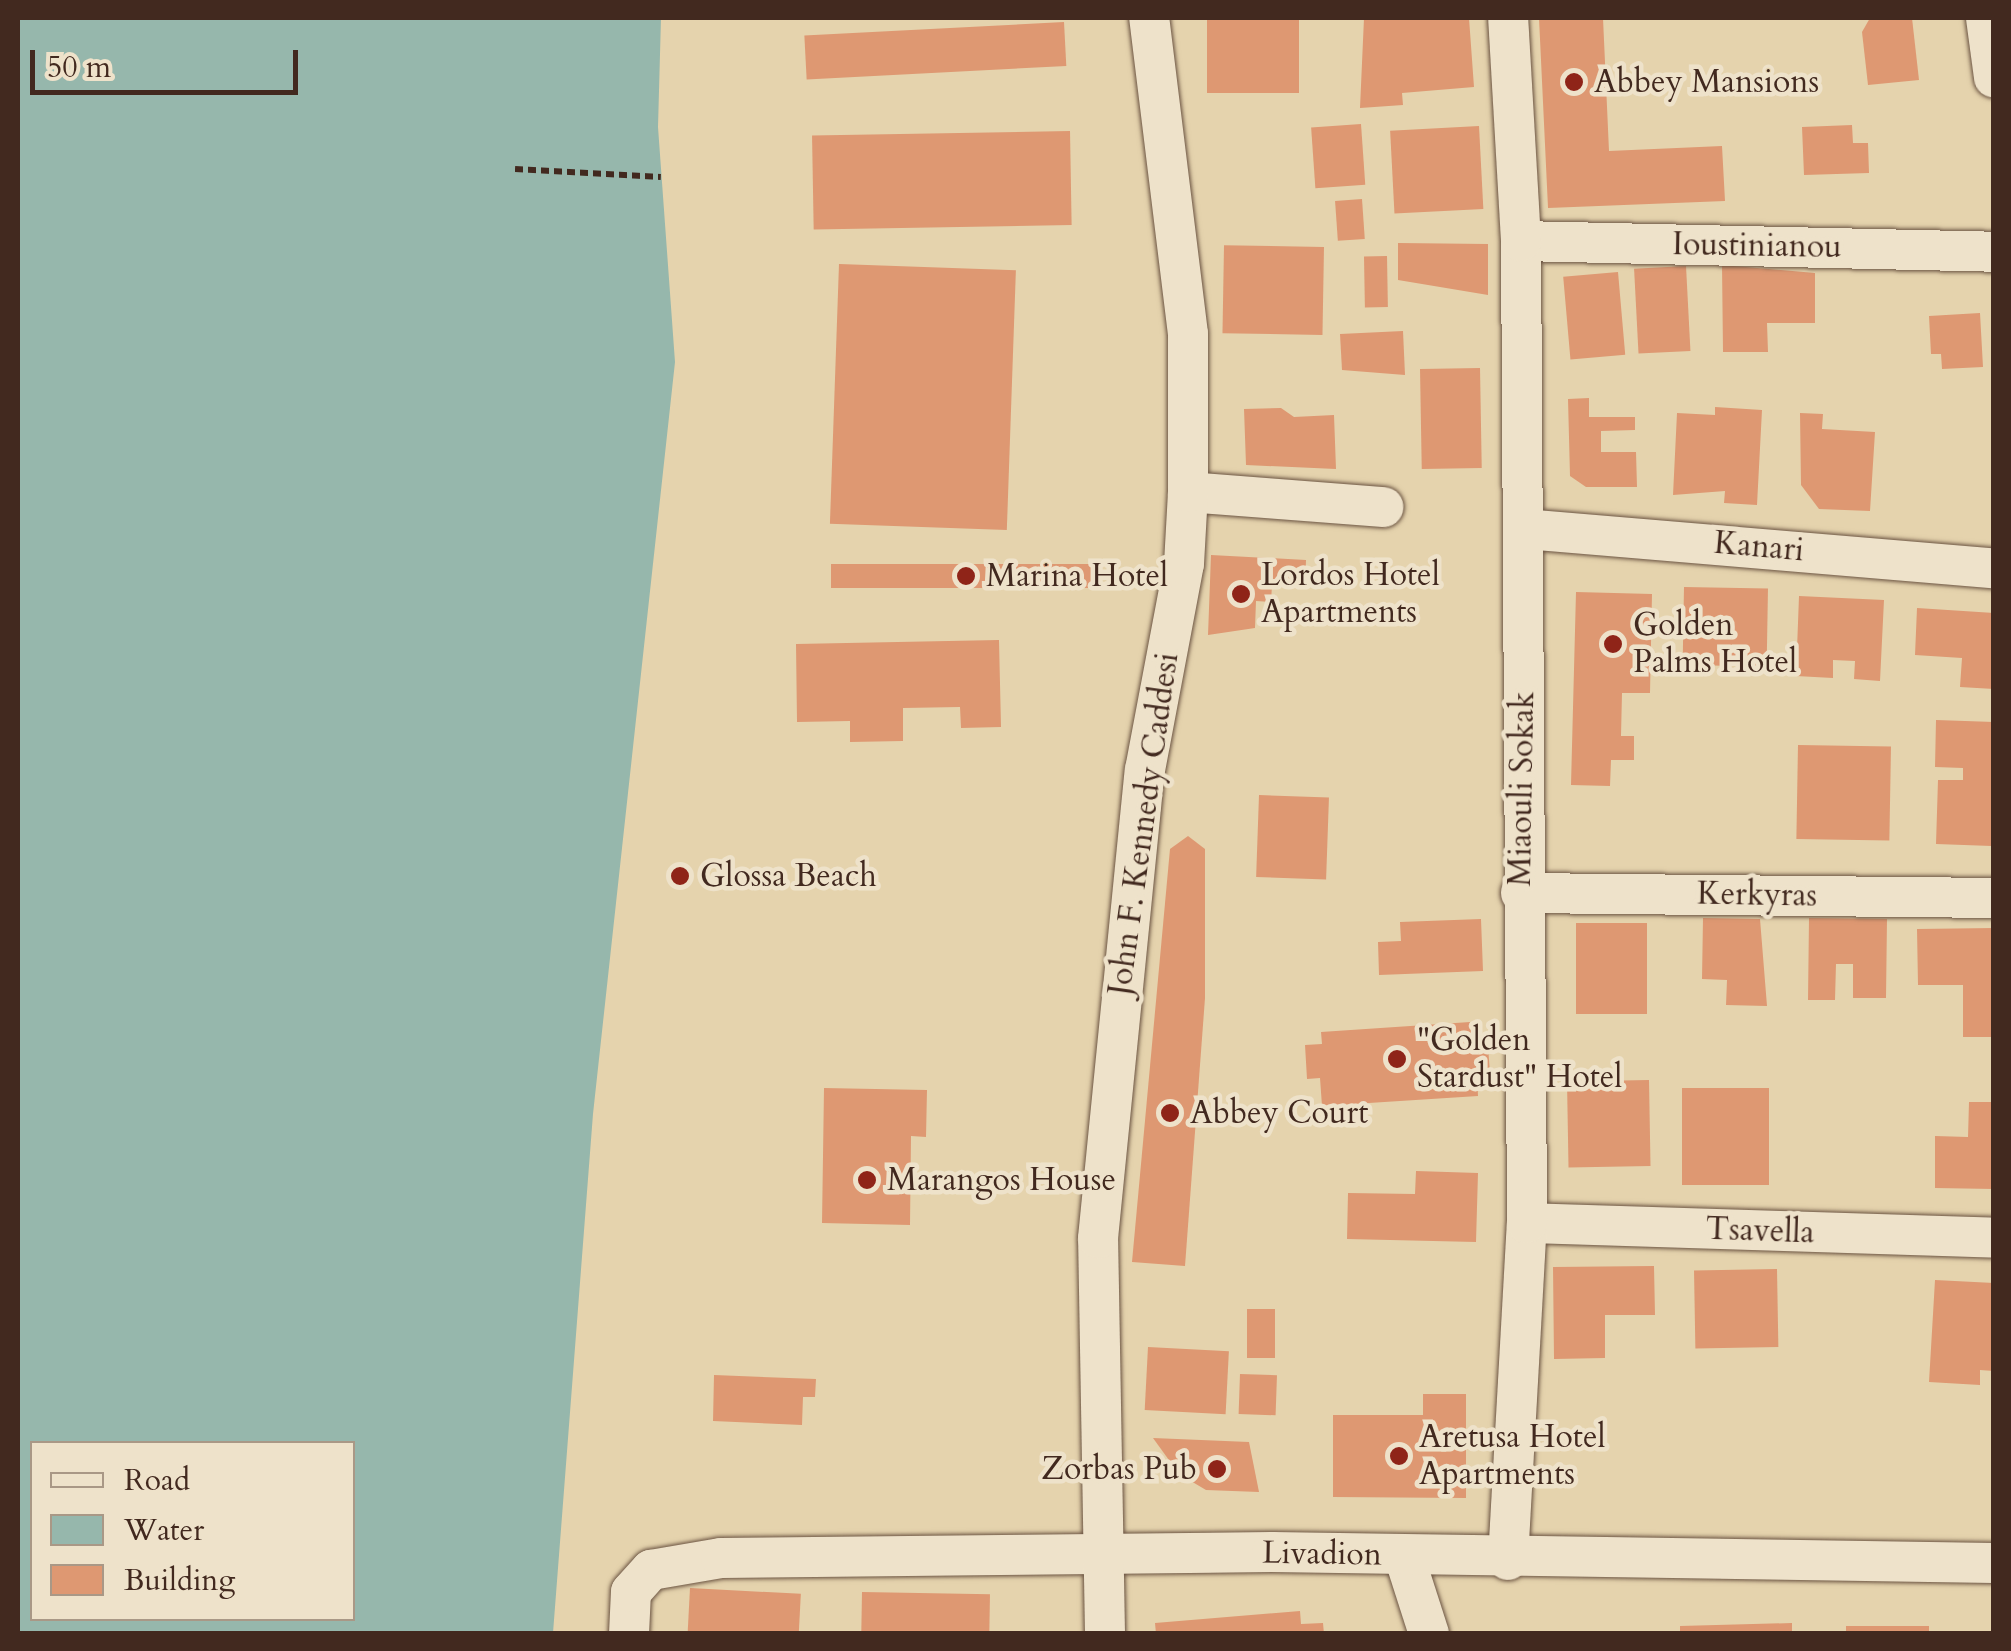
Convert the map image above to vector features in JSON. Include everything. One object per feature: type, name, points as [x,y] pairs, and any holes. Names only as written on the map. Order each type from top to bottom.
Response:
[{"type":"street","name":"John F. Kennedy Caddesi","points":[[1105,1634],[1100,1559],[1101,1198],[1145,770],[1184,564],[1188,492],[1188,334],[1150,18]]},
{"type":"street","name":"Miaouli Sokak","points":[[1508,18],[1522,241],[1525,529],[1521,894],[1527,1223],[1508,1560]]},
{"type":"street","points":[[1986,18],[1994,77]]},
{"type":"street","name":"Ioustinianou","points":[[1522,241],[1994,252]]},
{"type":"street","points":[[1188,492],[1383,507]]},
{"type":"street","name":"Kanari","points":[[1525,529],[1994,568]]},
{"type":"street","name":"Kerkyras","points":[[1521,894],[1994,898]]},
{"type":"street","name":"Tsavella","points":[[1527,1223],[1994,1238]]},
{"type":"street","points":[[1404,1556],[1429,1634]]},
{"type":"street","name":"Livadion","points":[[629,1634],[631,1592],[650,1570],[720,1558],[1404,1556],[1994,1563]]},
{"type":"path","points":[[515,168],[661,177]]},
{"type":"water","points":[[18,18],[661,18],[658,127],[675,362],[593,1114],[553,1633],[18,1633]]},
{"type":"building","points":[[1207,18],[1299,18],[1299,93],[1207,93]]},
{"type":"building","points":[[1364,18],[1469,18],[1474,87],[1402,93],[1403,105],[1360,108]]},
{"type":"building","name":"Abbey Mansions","points":[[1539,18],[1603,18],[1609,151],[1722,146],[1725,201],[1548,208]]},
{"type":"building","points":[[1870,18],[1912,18],[1919,80],[1868,85],[1862,32]]},
{"type":"building","points":[[1064,22],[1066,66],[807,80],[804,36]]},
{"type":"building","points":[[1361,124],[1365,185],[1315,188],[1311,127]]},
{"type":"building","points":[[1852,125],[1853,143],[1868,143],[1869,173],[1804,175],[1802,127]]},
{"type":"building","points":[[1479,126],[1483,209],[1394,214],[1390,131]]},
{"type":"building","points":[[1070,131],[1072,225],[814,229],[812,136]]},
{"type":"building","points":[[1362,199],[1365,239],[1338,241],[1335,201]]},
{"type":"building","points":[[1398,243],[1488,244],[1488,295],[1398,280]]},
{"type":"building","points":[[1224,245],[1324,247],[1322,335],[1222,333]]},
{"type":"building","points":[[1364,256],[1387,256],[1388,307],[1365,307]]},
{"type":"building","points":[[839,264],[1016,270],[1007,530],[830,524]]},
{"type":"building","points":[[1722,265],[1815,273],[1815,323],[1767,323],[1768,352],[1723,352]]},
{"type":"building","points":[[1686,266],[1690,351],[1639,354],[1634,269]]},
{"type":"building","points":[[1618,272],[1625,355],[1570,359],[1563,277]]},
{"type":"building","points":[[1980,313],[1983,367],[1942,369],[1941,354],[1931,354],[1929,316]]},
{"type":"building","points":[[1403,331],[1405,375],[1342,370],[1340,334]]},
{"type":"building","points":[[1480,368],[1482,468],[1422,469],[1420,369]]},
{"type":"building","points":[[1589,398],[1589,417],[1635,417],[1635,430],[1601,431],[1601,452],[1636,452],[1637,487],[1586,487],[1570,476],[1568,399]]},
{"type":"building","points":[[1715,407],[1762,410],[1757,505],[1724,503],[1725,491],[1673,495],[1677,413],[1715,415]]},
{"type":"building","points":[[1281,408],[1294,417],[1334,415],[1336,469],[1246,465],[1244,409]]},
{"type":"building","points":[[1800,413],[1823,414],[1822,429],[1875,432],[1870,511],[1819,509],[1801,485]]},
{"type":"building","name":"Lordos Hotel Apartments","points":[[1211,555],[1306,560],[1305,587],[1272,585],[1271,602],[1256,601],[1255,628],[1208,635]]},
{"type":"building","name":"Marina Hotel","points":[[831,564],[1101,564],[1101,588],[831,588]]},
{"type":"building","points":[[1684,587],[1768,588],[1767,666],[1683,665]]},
{"type":"building","name":"Golden Palms Hotel","points":[[1576,592],[1652,594],[1650,693],[1622,693],[1621,736],[1634,736],[1634,760],[1611,760],[1610,786],[1571,785]]},
{"type":"building","points":[[1799,596],[1884,600],[1880,681],[1854,679],[1855,661],[1833,660],[1833,678],[1796,676]]},
{"type":"building","points":[[1917,608],[1994,613],[1994,689],[1960,687],[1962,658],[1915,655]]},
{"type":"building","points":[[999,640],[1001,727],[961,728],[960,707],[903,708],[903,741],[850,742],[850,721],[797,722],[796,644]]},
{"type":"building","points":[[1936,720],[1994,722],[1992,846],[1936,844],[1938,780],[1963,780],[1963,768],[1935,767]]},
{"type":"building","points":[[1798,745],[1891,747],[1889,841],[1796,839]]},
{"type":"building","points":[[1259,795],[1329,797],[1326,879],[1256,877]]},
{"type":"building","name":"Abbey Court","points":[[1188,836],[1205,849],[1205,998],[1185,1266],[1132,1262],[1170,849]]},
{"type":"building","points":[[1703,918],[1760,919],[1767,1006],[1726,1005],[1727,980],[1702,979]]},
{"type":"building","points":[[1809,918],[1887,919],[1886,998],[1853,998],[1853,964],[1836,964],[1835,1000],[1808,1000]]},
{"type":"building","points":[[1481,919],[1483,971],[1379,975],[1378,942],[1401,941],[1400,922]]},
{"type":"building","points":[[1576,923],[1647,923],[1647,1014],[1576,1014]]},
{"type":"building","points":[[1994,928],[1994,1037],[1963,1037],[1963,985],[1918,985],[1917,929]]},
{"type":"building","name":"\"Golden Stardust\" Hotel","points":[[1470,1022],[1471,1034],[1487,1033],[1490,1073],[1477,1074],[1478,1096],[1322,1106],[1320,1078],[1307,1079],[1305,1045],[1322,1044],[1321,1032]]},
{"type":"building","points":[[1649,1080],[1651,1166],[1569,1167],[1567,1081]]},
{"type":"building","name":"Marangos House","points":[[824,1088],[927,1090],[926,1137],[911,1136],[910,1225],[822,1223]]},
{"type":"building","points":[[1682,1088],[1769,1088],[1769,1185],[1682,1185]]},
{"type":"building","points":[[1969,1102],[1994,1102],[1994,1189],[1935,1188],[1935,1136],[1968,1137]]},
{"type":"building","points":[[1416,1171],[1478,1173],[1476,1242],[1347,1239],[1348,1193],[1415,1194]]},
{"type":"building","points":[[1654,1266],[1655,1315],[1605,1315],[1605,1358],[1554,1359],[1553,1267]]},
{"type":"building","points":[[1777,1269],[1778,1347],[1695,1348],[1694,1270]]},
{"type":"building","points":[[1935,1280],[1994,1283],[1994,1371],[1980,1370],[1980,1385],[1929,1382]]},
{"type":"building","points":[[1247,1309],[1275,1309],[1275,1358],[1247,1358]]},
{"type":"building","points":[[1148,1347],[1229,1351],[1226,1414],[1145,1410]]},
{"type":"building","points":[[1240,1374],[1277,1375],[1276,1415],[1239,1414]]},
{"type":"building","points":[[714,1375],[816,1379],[815,1397],[803,1397],[802,1425],[713,1421]]},
{"type":"building","name":"Aretusa Hotel Apartments","points":[[1423,1394],[1466,1394],[1466,1498],[1333,1497],[1333,1415],[1423,1415]]},
{"type":"building","name":"Zorbas Pub","points":[[1153,1438],[1249,1442],[1259,1492],[1206,1490],[1179,1474]]},
{"type":"building","points":[[690,1588],[801,1594],[799,1634],[688,1634]]},
{"type":"building","points":[[862,1592],[990,1594],[989,1634],[861,1634]]},
{"type":"building","points":[[1300,1611],[1301,1624],[1323,1623],[1324,1634],[1156,1634],[1155,1623]]},
{"type":"building","points":[[1792,1623],[1792,1634],[1680,1634],[1680,1626]]},
{"type":"building","points":[[1846,1626],[1929,1626],[1929,1634],[1846,1634]]},
{"type":"place","name":"Abbey Mansions","points":[[1574,82]]},
{"type":"place","name":"Marina Hotel","points":[[966,576]]},
{"type":"place","name":"Lordos Hotel Apartments","points":[[1241,594]]},
{"type":"place","name":"Golden Palms Hotel","points":[[1613,644]]},
{"type":"place","name":"Glossa Beach","points":[[680,876]]},
{"type":"place","name":"\"Golden Stardust\" Hotel","points":[[1397,1059]]},
{"type":"place","name":"Abbey Court","points":[[1170,1113]]},
{"type":"place","name":"Marangos House","points":[[867,1180]]},
{"type":"place","name":"Aretusa Hotel Apartments","points":[[1399,1456]]},
{"type":"place","name":"Zorbas Pub","points":[[1217,1469]]}]
